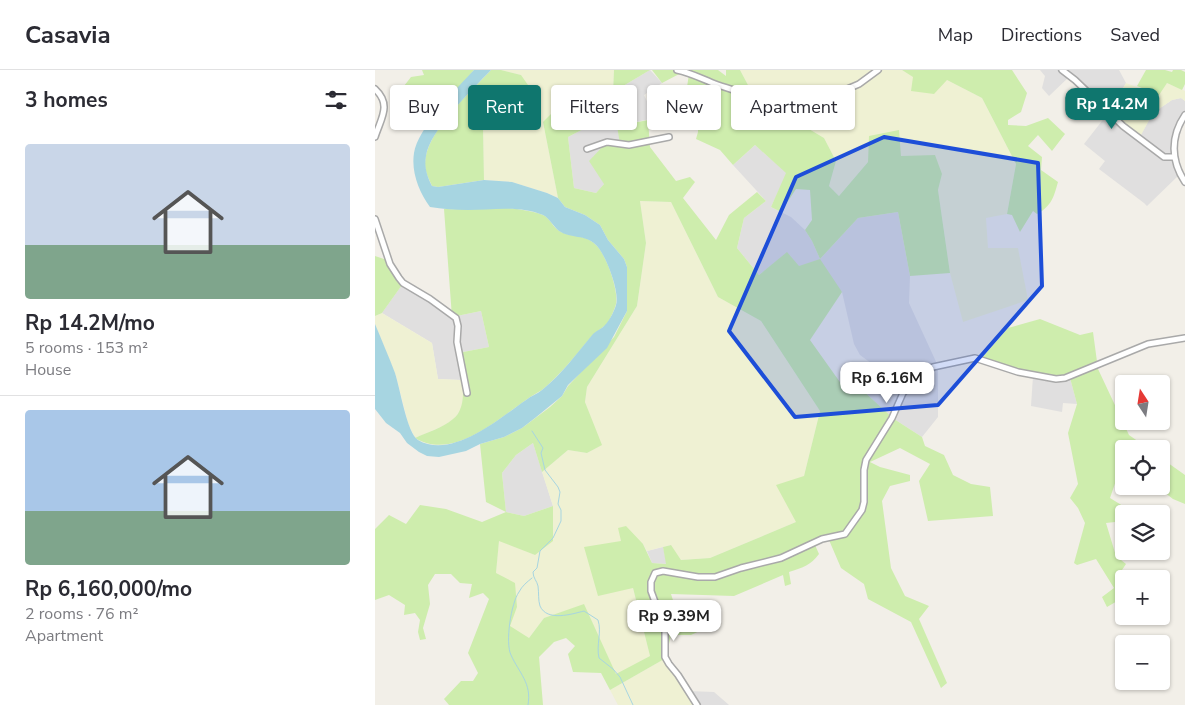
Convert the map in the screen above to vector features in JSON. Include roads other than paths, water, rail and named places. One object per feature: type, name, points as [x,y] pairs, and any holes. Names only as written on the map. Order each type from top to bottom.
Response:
[{"type":"street","points":[[677,70],[697,75],[717,85],[747,94],[768,105],[787,121],[791,122],[824,99],[859,84],[878,70]]},
{"type":"street","points":[[1062,70],[1123,126],[1164,157],[1173,157]]},
{"type":"street","points":[[375,89],[385,102],[382,118],[375,137]]},
{"type":"street","points":[[1185,115],[1177,132],[1173,157],[1177,170],[1185,182]]},
{"type":"street","points":[[587,149],[607,142],[629,145],[669,137]]},
{"type":"street","points":[[375,219],[389,264],[403,284],[430,299],[456,318],[458,326],[457,342],[467,392]]},
{"type":"street","points":[[697,705],[665,656],[665,629],[651,591],[651,582],[655,573],[663,571],[697,577],[715,577],[781,558],[817,540],[845,534],[862,510],[865,502],[864,470],[867,460],[903,393],[923,371],[975,358],[1018,372],[1056,379],[1065,378],[1149,344],[1185,338]]},
{"type":"water","points":[[474,70],[491,70],[477,85],[468,85],[468,94],[458,105],[458,87]]},
{"type":"water","points":[[424,130],[438,130],[429,146],[425,164],[432,186],[438,187],[484,180],[512,182],[547,193],[558,198],[565,207],[585,215],[600,225],[608,240],[624,259],[627,267],[627,311],[607,348],[568,385],[562,396],[522,428],[504,437],[480,444],[466,451],[439,457],[427,456],[407,443],[400,433],[386,423],[375,409],[375,324],[395,373],[407,420],[414,436],[418,440],[431,445],[446,445],[460,441],[489,426],[542,390],[563,370],[593,334],[607,323],[612,315],[617,299],[611,274],[604,257],[596,245],[587,239],[559,231],[543,215],[515,209],[468,210],[430,207],[419,188],[413,160],[417,143]]},
{"type":"waterway","points":[[532,431],[543,448],[541,453],[545,470],[560,492],[558,504],[561,510],[561,521],[553,538],[540,551],[537,568],[533,572],[538,586],[540,606],[548,614],[560,616],[584,611],[598,620],[599,658],[620,677],[633,705]]},
{"type":"waterway","points":[[528,705],[528,690],[524,678],[509,649],[509,633],[511,614],[516,597],[523,586],[532,578]]}]
